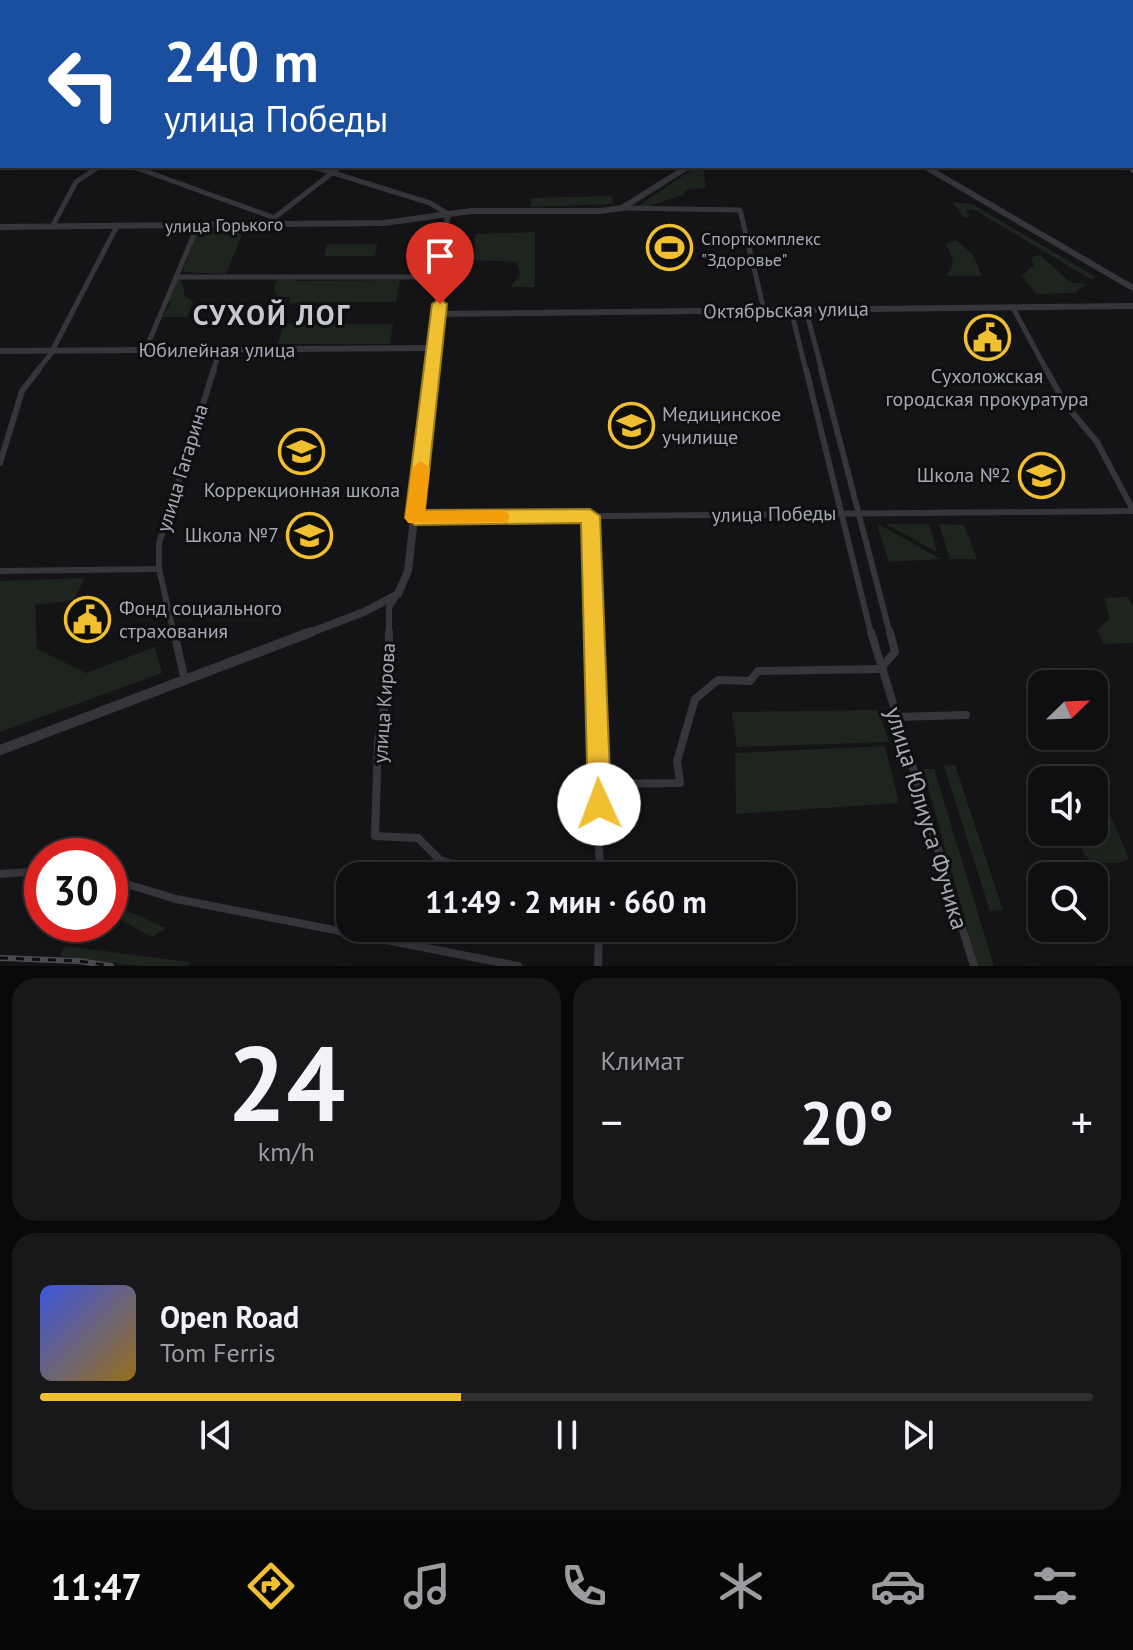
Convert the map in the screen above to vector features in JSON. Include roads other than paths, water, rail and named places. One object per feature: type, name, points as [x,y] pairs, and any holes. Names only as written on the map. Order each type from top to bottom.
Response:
[{"type":"street","points":[[52,227],[76,182],[97,168]]},
{"type":"street","points":[[137,168],[275,218]]},
{"type":"street","points":[[317,168],[430,203],[448,214]]},
{"type":"street","points":[[265,225],[338,168]]},
{"type":"street","points":[[622,208],[686,168]]},
{"type":"street","points":[[927,168],[1133,288]]},
{"type":"street","points":[[622,208],[740,210],[764,310]]},
{"type":"street","name":"улица Горького","points":[[0,227],[384,223],[471,211],[622,208]]},
{"type":"street","name":"улица Кирова","points":[[446,862],[440,860],[418,838],[375,836],[378,741],[389,681],[389,607],[408,571],[448,214]]},
{"type":"street","points":[[145,351],[198,225]]},
{"type":"street","points":[[0,463],[22,391],[52,351],[117,226]]},
{"type":"street","points":[[176,277],[443,277]]},
{"type":"street","name":"Октябрьская улица","points":[[438,314],[1133,306]]},
{"type":"street","points":[[1013,308],[1065,404],[1097,442],[1133,510]]},
{"type":"street","name":"улица Юлиуса Фучика","points":[[791,310],[880,669],[974,966]]},
{"type":"street","points":[[599,784],[680,783],[677,761],[695,699],[718,680],[750,681],[758,671],[880,669],[895,652],[806,310]]},
{"type":"street","name":"Юбилейная улица","points":[[0,351],[435,348]]},
{"type":"street","name":"улица Гагарина","points":[[185,681],[159,569],[162,530],[220,350]]},
{"type":"street","name":"улица Победы","points":[[415,518],[1133,510]]},
{"type":"street","points":[[590,516],[600,862]]},
{"type":"street","points":[[0,571],[159,569]]},
{"type":"street","points":[[0,750],[364,612],[398,594]]},
{"type":"street","points":[[896,717],[966,715]]},
{"type":"street","points":[[0,874],[24,872]]},
{"type":"street","points":[[128,884],[176,899],[518,966]]},
{"type":"street","points":[[598,966],[599,942]]},
{"type":"railway","points":[[0,958],[79,961],[111,966]]},
{"type":"place","name":"Спорткомплекс \"Здоровье\"","points":[[670,248]]},
{"type":"place","name":"Сухоложская городская прокуратура","points":[[987,337]]},
{"type":"place","name":"Медицинское училище","points":[[631,425]]},
{"type":"place","name":"Коррекционная школа","points":[[302,451]]},
{"type":"place","name":"Школа №2","points":[[1042,475]]},
{"type":"place","name":"Школа №7","points":[[310,535]]},
{"type":"place","name":"Фонд социального страхования","points":[[88,619]]},
{"type":"district","name":"СУХОЙ ЛОГ","points":[[272,314]]}]
